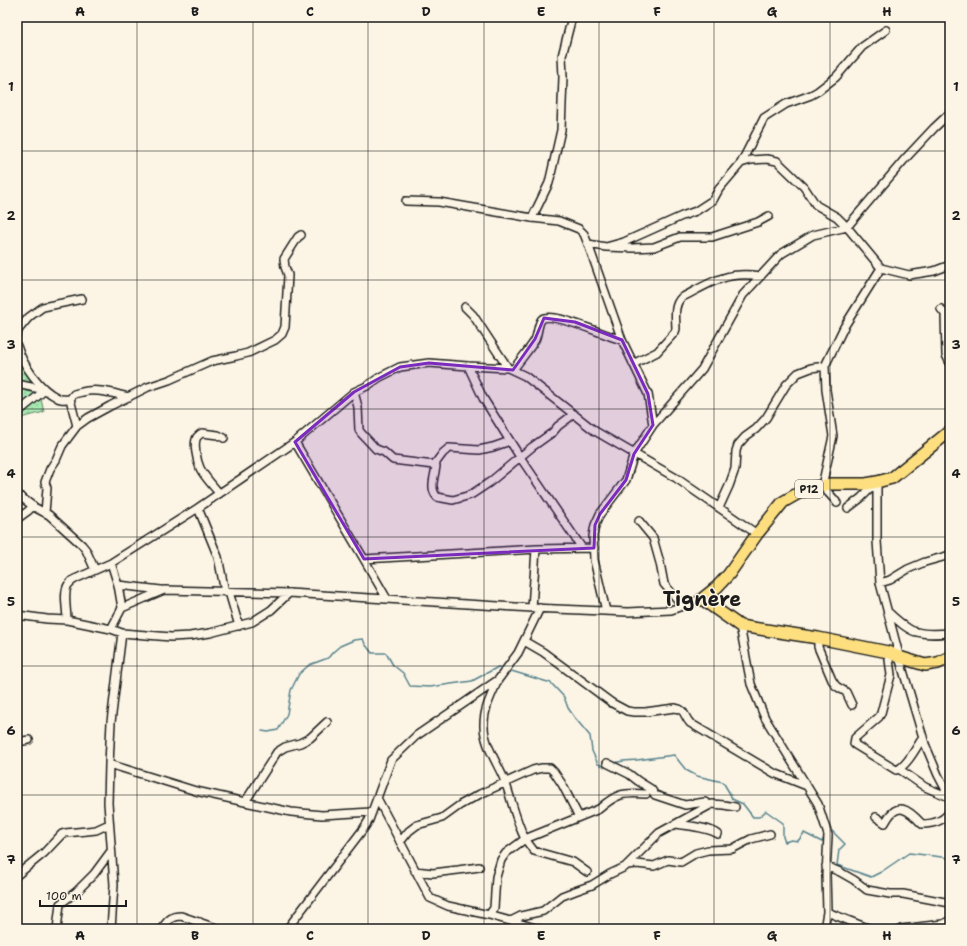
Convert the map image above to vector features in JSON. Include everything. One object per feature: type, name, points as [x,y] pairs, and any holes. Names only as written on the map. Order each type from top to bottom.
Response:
[{"type":"main road","name":"P12","points":[[702,599],[717,587],[729,574],[757,534],[783,502],[808,489],[835,484],[866,484],[892,478],[949,432]]},
{"type":"main road","points":[[702,599],[740,626],[818,638],[888,652],[925,665],[938,663],[950,657]]},
{"type":"street","points":[[532,218],[548,182],[561,130],[563,77],[562,56],[572,17]]},
{"type":"street","points":[[606,247],[624,242],[696,211],[713,200],[718,189],[741,163],[764,118],[786,104],[818,91],[836,77],[862,47],[886,30]]},
{"type":"street","points":[[606,611],[594,560],[593,536],[595,525],[600,514],[626,480],[634,454],[653,425],[702,369],[743,295],[781,254],[813,234],[847,227],[904,160],[950,113]]},
{"type":"street","points":[[741,163],[751,160],[767,159],[777,161],[804,187],[816,205],[837,217],[847,227],[881,268],[909,275],[934,272],[950,265]]},
{"type":"street","points":[[406,201],[439,202],[532,218],[559,221],[579,229],[584,234],[588,244],[622,340],[648,394],[653,425]]},
{"type":"street","points":[[588,244],[606,247],[654,247],[680,237],[712,237],[758,222],[769,216]]},
{"type":"street","points":[[45,513],[47,488],[45,482],[62,446],[77,426],[88,418],[148,387],[169,380],[212,361],[248,353],[275,340],[282,334],[285,327],[288,275],[284,259],[298,237],[301,235]]},
{"type":"street","points":[[837,503],[822,486],[833,436],[826,390],[825,366],[844,327],[881,268]]},
{"type":"street","points":[[633,364],[657,352],[674,332],[676,325],[676,308],[679,300],[713,282],[729,277],[738,275],[761,276]]},
{"type":"street","points":[[17,334],[19,329],[29,317],[43,307],[82,299]]},
{"type":"street","points":[[465,307],[473,315],[511,369]]},
{"type":"street","points":[[941,309],[945,314],[946,355],[950,364]]},
{"type":"street","points":[[511,369],[535,339],[541,321],[544,318],[575,322],[615,339],[622,340]]},
{"type":"street","points":[[17,346],[35,379],[45,390],[59,399],[70,399]]},
{"type":"street","points":[[67,620],[65,594],[68,584],[75,578],[111,563],[198,508],[294,442],[354,392],[400,367],[429,363],[511,369],[525,376],[595,431],[676,478],[757,534]]},
{"type":"street","points":[[468,366],[483,398],[520,457],[582,548]]},
{"type":"street","points":[[719,508],[735,469],[736,451],[738,445],[766,418],[786,385],[798,373],[811,368],[825,366]]},
{"type":"street","points":[[17,384],[45,390]]},
{"type":"street","points":[[17,412],[45,390]]},
{"type":"street","points":[[70,399],[74,394],[87,391],[106,392],[129,397]]},
{"type":"street","points":[[354,392],[358,408],[360,431],[376,449],[384,452],[392,460],[434,465]]},
{"type":"street","points":[[70,399],[77,426]]},
{"type":"street","points":[[434,465],[436,468],[433,490],[437,497],[453,500],[467,496],[490,482],[574,414]]},
{"type":"street","points":[[219,493],[199,467],[196,455],[196,438],[202,433],[218,435],[224,438]]},
{"type":"street","points":[[434,465],[449,448],[479,450],[510,441]]},
{"type":"street","points":[[294,442],[387,599]]},
{"type":"street","points":[[848,508],[861,498],[877,482]]},
{"type":"street","points":[[877,482],[877,541],[880,583],[899,657],[923,737],[938,775],[950,798]]},
{"type":"street","points":[[17,494],[33,506],[49,515],[82,545],[96,570]]},
{"type":"street","points":[[17,519],[33,506]]},
{"type":"street","points":[[198,508],[218,557],[227,592],[239,626]]},
{"type":"street","points":[[639,521],[653,538],[664,584],[683,606]]},
{"type":"street","points":[[364,559],[536,549],[594,548]]},
{"type":"street","points":[[536,549],[536,608],[518,653],[498,680],[487,705],[484,724],[486,739],[505,783],[521,831],[534,852],[573,862],[587,872]]},
{"type":"street","points":[[880,583],[890,580],[908,569],[925,562],[950,555]]},
{"type":"street","points":[[111,563],[118,585],[122,608]]},
{"type":"street","points":[[118,585],[164,590],[290,593],[628,612],[671,610],[702,599]]},
{"type":"street","points":[[110,629],[122,608],[164,590]]},
{"type":"street","points":[[17,615],[67,620],[122,633],[171,637],[210,633],[252,622],[271,610],[290,593]]},
{"type":"street","points":[[888,612],[901,624],[916,632],[938,634],[950,633]]},
{"type":"street","points":[[740,626],[751,684],[765,718],[818,804],[828,835],[826,866],[827,912],[824,929]]},
{"type":"street","points":[[112,928],[114,885],[108,803],[111,722],[122,633]]},
{"type":"street","points":[[818,638],[818,648],[832,680],[836,686],[846,692],[852,705]]},
{"type":"street","points":[[524,641],[543,652],[608,700],[627,711],[634,712],[675,708],[680,709],[683,711],[690,723],[774,773],[807,786]]},
{"type":"street","points":[[888,652],[891,675],[881,713],[879,717],[855,738],[854,744],[896,770],[899,769],[925,787],[950,798]]},
{"type":"street","points":[[287,929],[369,820],[391,760],[416,736],[498,680]]},
{"type":"street","points":[[245,802],[277,752],[285,747],[300,743],[310,738],[327,722]]},
{"type":"street","points":[[899,769],[902,768],[912,755],[923,737]]},
{"type":"street","points":[[17,742],[29,740]]},
{"type":"street","points":[[607,763],[629,774],[651,788],[655,796],[685,805],[705,802],[710,805]]},
{"type":"street","points":[[110,764],[196,791],[291,812],[322,815],[372,812]]},
{"type":"street","points":[[400,842],[417,825],[442,818],[460,805],[480,794],[533,770],[542,768],[550,768],[554,772],[562,784],[579,818]]},
{"type":"street","points":[[488,915],[494,908],[496,877],[501,860],[506,852],[525,839],[599,809],[618,795],[632,793],[646,794]]},
{"type":"street","points":[[376,798],[430,898],[448,906],[539,929]]},
{"type":"street","points":[[511,921],[521,916],[542,911],[562,896],[592,885],[625,867],[659,834],[710,805],[735,807]]},
{"type":"street","points":[[876,817],[885,823],[889,815],[897,809],[912,813],[922,824],[931,824],[947,816],[950,811]]},
{"type":"street","points":[[17,875],[44,853],[62,834],[96,830],[110,824]]},
{"type":"street","points":[[676,824],[703,828],[718,834]]},
{"type":"street","points":[[627,865],[654,866],[668,860],[681,862],[696,853],[708,850],[732,849],[751,839],[770,834]]},
{"type":"street","points":[[57,929],[60,904],[76,892],[94,874],[111,851]]},
{"type":"street","points":[[826,866],[854,880],[867,890],[890,894],[903,894],[950,903]]},
{"type":"street","points":[[415,871],[433,873],[479,867]]},
{"type":"street","points":[[827,912],[870,929]]},
{"type":"street","points":[[161,929],[170,918],[176,916],[181,916],[219,929]]},
{"type":"street","points":[[901,929],[943,924],[950,921]]},
{"type":"street","points":[[195,929],[200,922]]},
{"type":"highlighted area","points":[[544,318],[575,322],[622,340],[648,394],[653,425],[634,454],[626,480],[600,514],[595,525],[594,548],[364,559],[295,442],[354,392],[400,367],[429,363],[513,370],[535,339]]},
{"type":"green space","points":[[27,364],[35,374],[44,412],[17,419],[17,367]]},
{"type":"waterway","points":[[262,731],[268,732],[278,730],[287,714],[291,690],[299,674],[309,665],[328,658],[340,646],[354,640],[363,639],[372,653],[386,653],[393,665],[403,673],[410,686],[430,687],[472,681],[498,667],[504,669]]},
{"type":"waterway","points":[[508,670],[551,683],[564,697],[568,708],[590,736],[592,751],[598,764],[607,767],[609,766]]},
{"type":"waterway","points":[[614,763],[674,755],[686,770],[697,776],[723,782],[732,799],[743,804],[753,817],[759,817],[766,811],[783,823],[783,837],[785,842],[791,840],[798,841],[804,833],[822,842],[825,835]]},
{"type":"waterway","points":[[829,828],[845,844],[839,850],[837,865],[871,877],[909,853],[950,858]]},
{"type":"district","name":"Tignère","points":[[702,599]]}]
